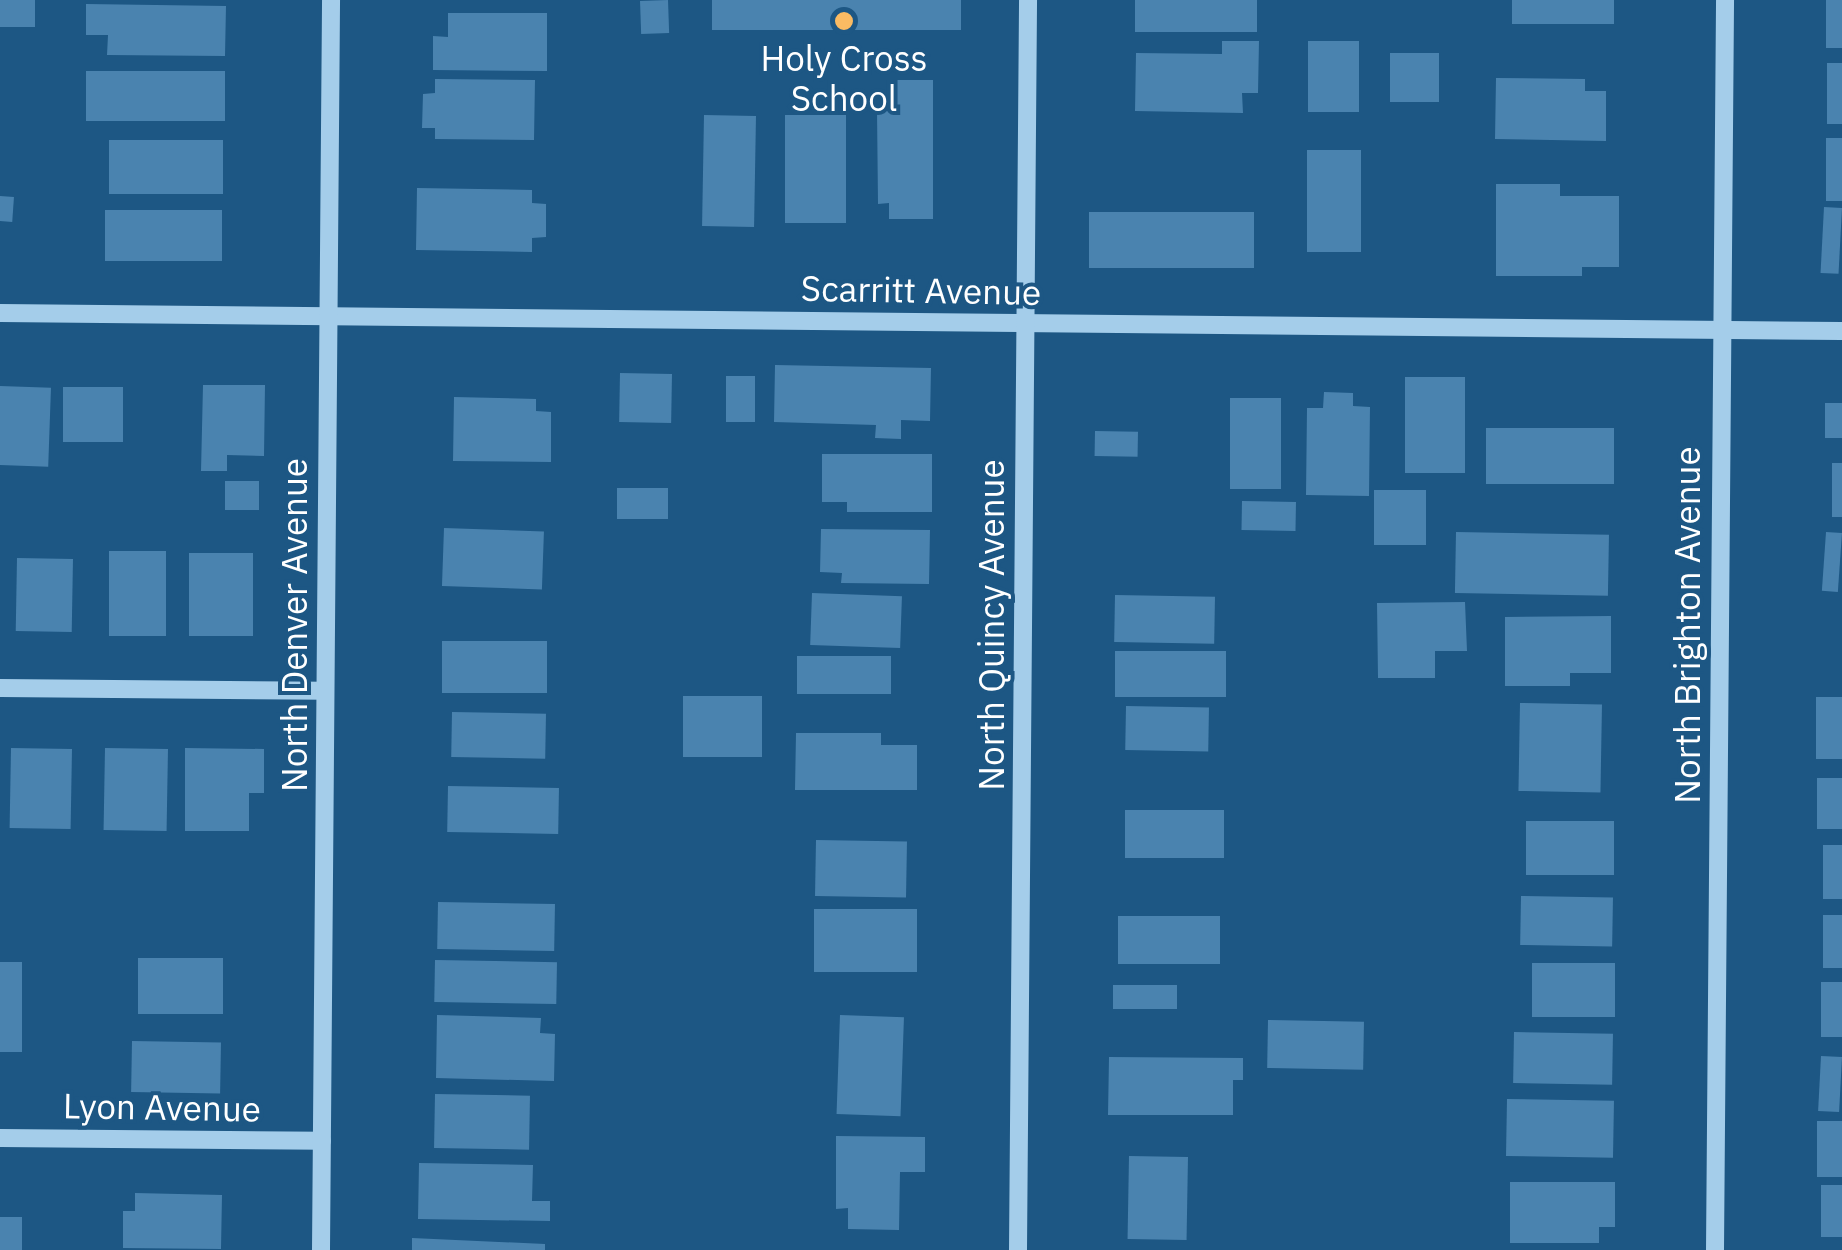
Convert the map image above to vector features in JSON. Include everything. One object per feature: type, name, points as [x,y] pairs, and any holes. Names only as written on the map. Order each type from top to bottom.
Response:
[{"type":"street","name":"North Denver Avenue","points":[[322,1250],[332,0]]},
{"type":"street","name":"North Quincy Avenue","points":[[1018,1250],[1028,0]]},
{"type":"street","name":"North Brighton Avenue","points":[[1715,1250],[1725,0]]},
{"type":"street","name":"Scarritt Avenue","points":[[0,313],[1842,330]]},
{"type":"street","points":[[0,688],[325,691]]},
{"type":"street","name":"Lyon Avenue","points":[[0,1138],[322,1142]]},
{"type":"building","points":[[0,0],[35,0],[35,27],[0,27]]},
{"type":"building","points":[[668,0],[669,33],[641,34],[640,1]]},
{"type":"building","points":[[712,0],[961,0],[961,30],[712,30]]},
{"type":"building","points":[[1135,0],[1257,0],[1257,32],[1135,32]]},
{"type":"building","points":[[1512,0],[1614,0],[1614,24],[1512,24]]},
{"type":"building","points":[[1826,0],[1842,0],[1842,48],[1826,48]]},
{"type":"building","points":[[86,4],[226,6],[225,56],[107,55],[108,35],[86,35]]},
{"type":"building","points":[[448,13],[547,13],[547,71],[433,70],[433,36],[448,37]]},
{"type":"building","points":[[1222,41],[1259,41],[1258,93],[1242,93],[1243,113],[1135,111],[1136,53],[1222,54]]},
{"type":"building","points":[[1308,41],[1359,41],[1359,112],[1308,112]]},
{"type":"building","points":[[1390,53],[1439,53],[1439,102],[1390,102]]},
{"type":"building","points":[[1827,63],[1842,63],[1842,124],[1827,124]]},
{"type":"building","points":[[86,71],[225,71],[225,121],[86,121]]},
{"type":"building","points":[[1496,78],[1585,79],[1585,91],[1606,91],[1606,141],[1495,139]]},
{"type":"building","points":[[435,79],[535,80],[534,140],[435,139],[435,128],[422,128],[423,94],[435,93]]},
{"type":"building","points":[[896,80],[933,80],[933,219],[889,219],[889,203],[878,204],[877,111],[896,111]]},
{"type":"building","points":[[704,115],[756,116],[754,227],[702,226]]},
{"type":"building","points":[[785,115],[846,115],[846,223],[785,223]]},
{"type":"building","points":[[1826,138],[1842,138],[1842,201],[1826,201]]},
{"type":"building","points":[[109,140],[223,140],[223,194],[109,194]]},
{"type":"building","points":[[1307,150],[1361,150],[1361,252],[1307,252]]},
{"type":"building","points":[[1496,184],[1560,184],[1560,196],[1619,196],[1619,267],[1582,267],[1582,276],[1496,276]]},
{"type":"building","points":[[417,188],[532,190],[532,203],[546,204],[546,237],[532,238],[532,252],[416,250]]},
{"type":"building","points":[[0,196],[14,197],[12,222],[0,221]]},
{"type":"building","points":[[1824,207],[1842,208],[1839,274],[1821,273]]},
{"type":"building","points":[[105,210],[222,210],[222,261],[105,261]]},
{"type":"building","points":[[1089,212],[1254,212],[1254,268],[1089,268]]},
{"type":"building","points":[[775,365],[931,368],[930,421],[901,420],[901,439],[875,438],[876,425],[774,422]]},
{"type":"building","points":[[620,373],[672,374],[671,423],[619,422]]},
{"type":"building","points":[[726,376],[755,376],[755,422],[726,422]]},
{"type":"building","points":[[1405,377],[1465,377],[1465,473],[1405,473]]},
{"type":"building","points":[[203,385],[265,385],[264,456],[227,455],[227,471],[201,471]]},
{"type":"building","points":[[0,386],[51,388],[48,467],[0,465]]},
{"type":"building","points":[[63,387],[123,387],[123,442],[63,442]]},
{"type":"building","points":[[1324,392],[1353,393],[1353,406],[1370,407],[1369,496],[1306,495],[1307,408],[1323,408]]},
{"type":"building","points":[[454,397],[536,399],[536,411],[551,412],[551,462],[453,461]]},
{"type":"building","points":[[1230,398],[1281,398],[1281,489],[1230,489]]},
{"type":"building","points":[[1825,403],[1842,403],[1842,438],[1825,438]]},
{"type":"building","points":[[1486,428],[1614,428],[1614,484],[1486,484]]},
{"type":"building","points":[[1095,431],[1138,432],[1138,457],[1095,456]]},
{"type":"building","points":[[822,454],[932,454],[932,512],[847,512],[847,502],[822,502]]},
{"type":"building","points":[[1832,463],[1842,463],[1842,517],[1832,517]]},
{"type":"building","points":[[225,481],[259,481],[259,510],[225,510]]},
{"type":"building","points":[[617,488],[668,488],[668,519],[617,519]]},
{"type":"building","points":[[1374,490],[1426,490],[1426,545],[1374,545]]},
{"type":"building","points":[[1242,501],[1296,502],[1295,531],[1241,530]]},
{"type":"building","points":[[444,528],[544,531],[542,589],[442,586]]},
{"type":"building","points":[[821,529],[930,530],[929,584],[841,583],[842,573],[820,572]]},
{"type":"building","points":[[1456,532],[1609,535],[1608,596],[1455,593]]},
{"type":"building","points":[[1826,532],[1842,533],[1838,592],[1822,591]]},
{"type":"building","points":[[109,551],[166,551],[166,636],[109,636]]},
{"type":"building","points":[[189,553],[253,553],[253,636],[189,636]]},
{"type":"building","points":[[17,558],[73,559],[72,632],[16,631]]},
{"type":"building","points":[[812,593],[902,596],[900,648],[810,645]]},
{"type":"building","points":[[1115,595],[1215,597],[1214,644],[1114,642]]},
{"type":"building","points":[[1465,602],[1467,651],[1435,651],[1435,678],[1378,678],[1377,603]]},
{"type":"building","points":[[1611,616],[1611,673],[1570,673],[1570,686],[1505,686],[1505,617]]},
{"type":"building","points":[[442,641],[547,641],[547,693],[442,693]]},
{"type":"building","points":[[1115,651],[1226,651],[1226,697],[1115,697]]},
{"type":"building","points":[[797,656],[891,656],[891,694],[797,694]]},
{"type":"building","points":[[683,696],[762,696],[762,757],[683,757]]},
{"type":"building","points":[[1816,697],[1842,697],[1842,759],[1816,759]]},
{"type":"building","points":[[1520,703],[1602,704],[1600,792],[1518,791]]},
{"type":"building","points":[[1126,706],[1209,707],[1208,751],[1125,750]]},
{"type":"building","points":[[452,712],[546,714],[545,759],[451,757]]},
{"type":"building","points":[[796,733],[881,733],[881,745],[917,745],[917,790],[795,790]]},
{"type":"building","points":[[11,748],[72,749],[71,829],[10,828]]},
{"type":"building","points":[[105,748],[168,749],[167,831],[104,830]]},
{"type":"building","points":[[185,748],[264,749],[264,793],[249,793],[249,831],[185,831]]},
{"type":"building","points":[[1817,778],[1842,778],[1842,829],[1817,829]]},
{"type":"building","points":[[448,786],[559,788],[558,834],[447,832]]},
{"type":"building","points":[[1125,810],[1224,810],[1224,858],[1125,858]]},
{"type":"building","points":[[1526,821],[1614,821],[1614,875],[1526,875]]},
{"type":"building","points":[[816,840],[907,842],[906,898],[815,896]]},
{"type":"building","points":[[1823,845],[1842,845],[1842,899],[1823,899]]},
{"type":"building","points":[[1521,896],[1613,898],[1612,947],[1520,945]]},
{"type":"building","points":[[438,902],[555,904],[554,951],[437,949]]},
{"type":"building","points":[[814,909],[917,909],[917,972],[814,972]]},
{"type":"building","points":[[1823,915],[1842,915],[1842,968],[1823,968]]},
{"type":"building","points":[[1118,916],[1220,916],[1220,964],[1118,964]]},
{"type":"building","points":[[138,958],[223,958],[223,1014],[138,1014]]},
{"type":"building","points":[[435,960],[557,962],[556,1004],[434,1002]]},
{"type":"building","points":[[0,962],[22,962],[22,1052],[0,1052]]},
{"type":"building","points":[[1532,963],[1615,963],[1615,1017],[1532,1017]]},
{"type":"building","points":[[1821,982],[1842,982],[1842,1037],[1821,1037]]},
{"type":"building","points":[[1113,985],[1177,985],[1177,1009],[1113,1009]]},
{"type":"building","points":[[437,1015],[541,1018],[540,1033],[555,1034],[554,1081],[436,1078]]},
{"type":"building","points":[[840,1015],[904,1017],[901,1116],[837,1114]]},
{"type":"building","points":[[1268,1020],[1364,1022],[1363,1070],[1267,1068]]},
{"type":"building","points":[[1514,1032],[1613,1034],[1612,1085],[1513,1083]]},
{"type":"building","points":[[132,1041],[221,1043],[220,1094],[131,1092]]},
{"type":"building","points":[[1821,1056],[1842,1057],[1839,1112],[1818,1111]]},
{"type":"building","points":[[1109,1057],[1243,1058],[1243,1080],[1233,1080],[1233,1115],[1108,1115]]},
{"type":"building","points":[[435,1094],[530,1096],[529,1150],[434,1148]]},
{"type":"building","points":[[1507,1099],[1614,1101],[1613,1158],[1506,1156]]},
{"type":"building","points":[[1817,1121],[1842,1121],[1842,1177],[1817,1177]]},
{"type":"building","points":[[836,1136],[925,1137],[925,1172],[900,1172],[899,1230],[848,1229],[848,1208],[836,1209]]},
{"type":"building","points":[[1129,1156],[1188,1157],[1187,1240],[1128,1239]]},
{"type":"building","points":[[419,1163],[533,1165],[532,1201],[550,1201],[550,1221],[418,1219]]},
{"type":"building","points":[[1510,1182],[1615,1182],[1615,1227],[1599,1227],[1599,1243],[1510,1243]]},
{"type":"building","points":[[1821,1185],[1842,1185],[1842,1237],[1821,1237]]},
{"type":"building","points":[[135,1193],[222,1195],[221,1249],[123,1248],[123,1211],[135,1211]]},
{"type":"building","points":[[0,1217],[22,1217],[22,1250],[0,1250]]},
{"type":"building","points":[[412,1238],[545,1244],[545,1250],[412,1250]]},
{"type":"place","name":"Holy Cross School","points":[[844,21]]}]
